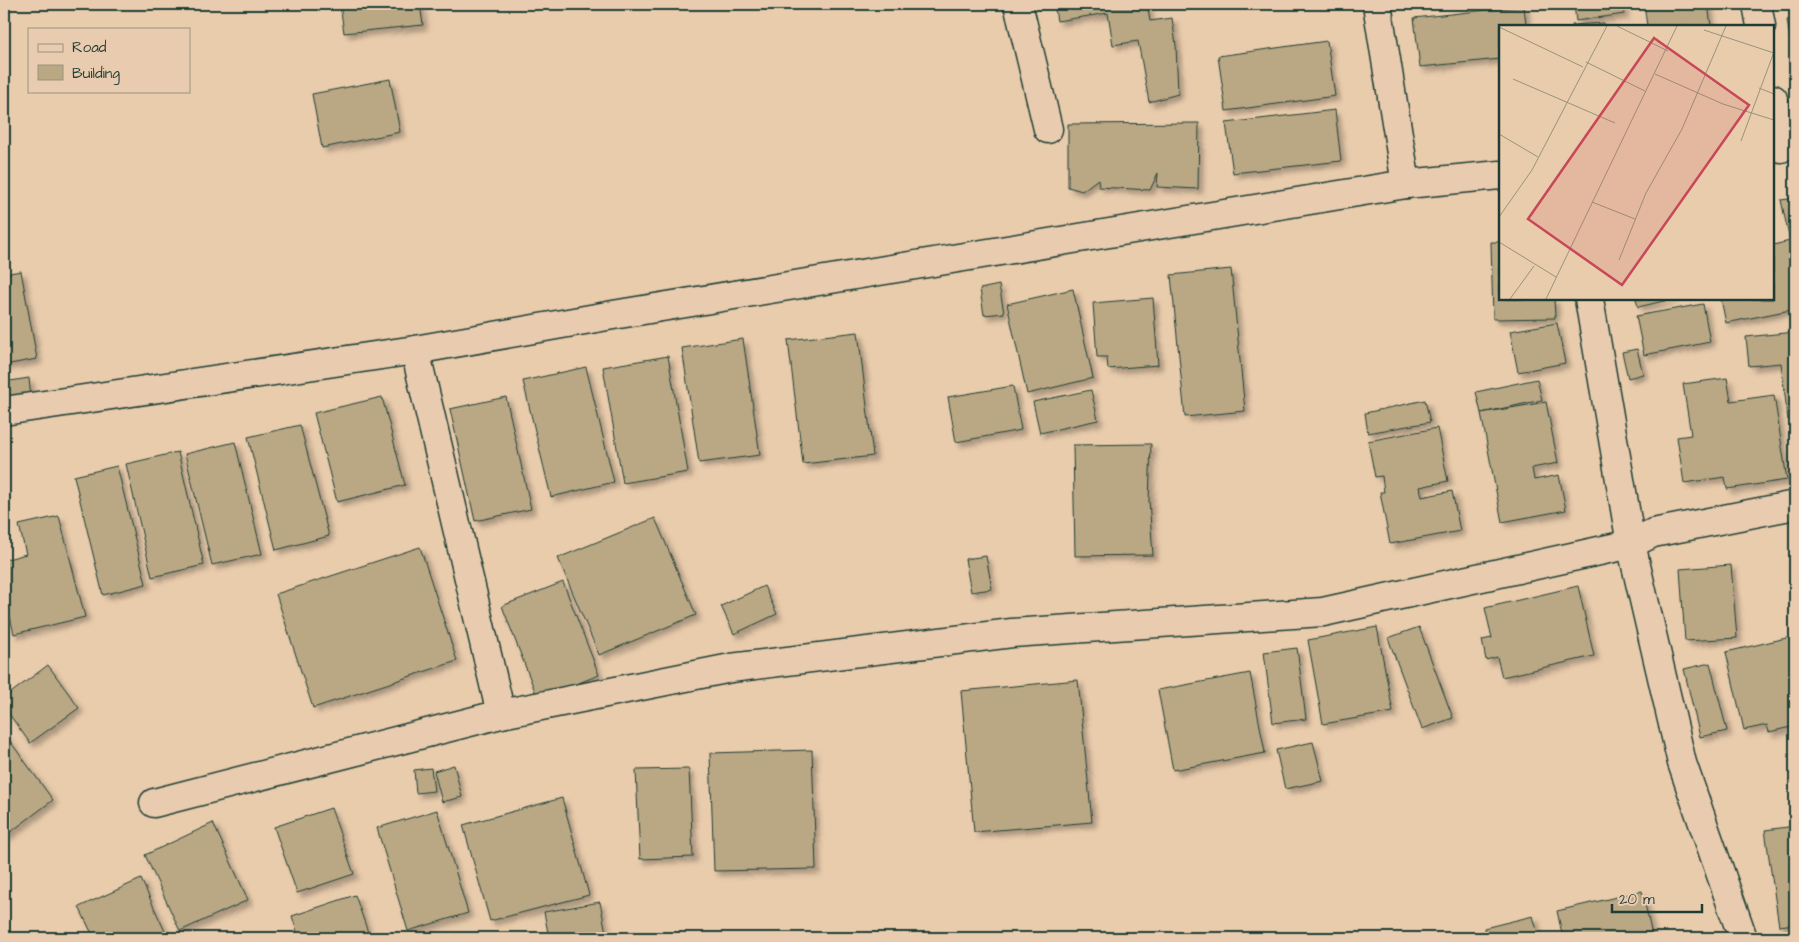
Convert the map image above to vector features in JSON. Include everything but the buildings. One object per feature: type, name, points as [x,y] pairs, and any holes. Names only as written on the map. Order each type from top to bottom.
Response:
[{"type":"street","points":[[1018,4],[1048,129]]},
{"type":"street","points":[[1377,4],[1406,184]]},
{"type":"street","points":[[1758,4],[1761,25]]},
{"type":"street","points":[[1774,104],[1783,147]]},
{"type":"street","points":[[4,411],[416,350],[613,315],[1406,184],[1499,175]]},
{"type":"street","points":[[1589,300],[1631,544],[1682,763],[1743,938]]},
{"type":"street","points":[[416,350],[502,714]]},
{"type":"street","points":[[154,803],[502,714],[731,668],[1003,634],[1323,612],[1631,544],[1653,533],[1795,505]]}]
